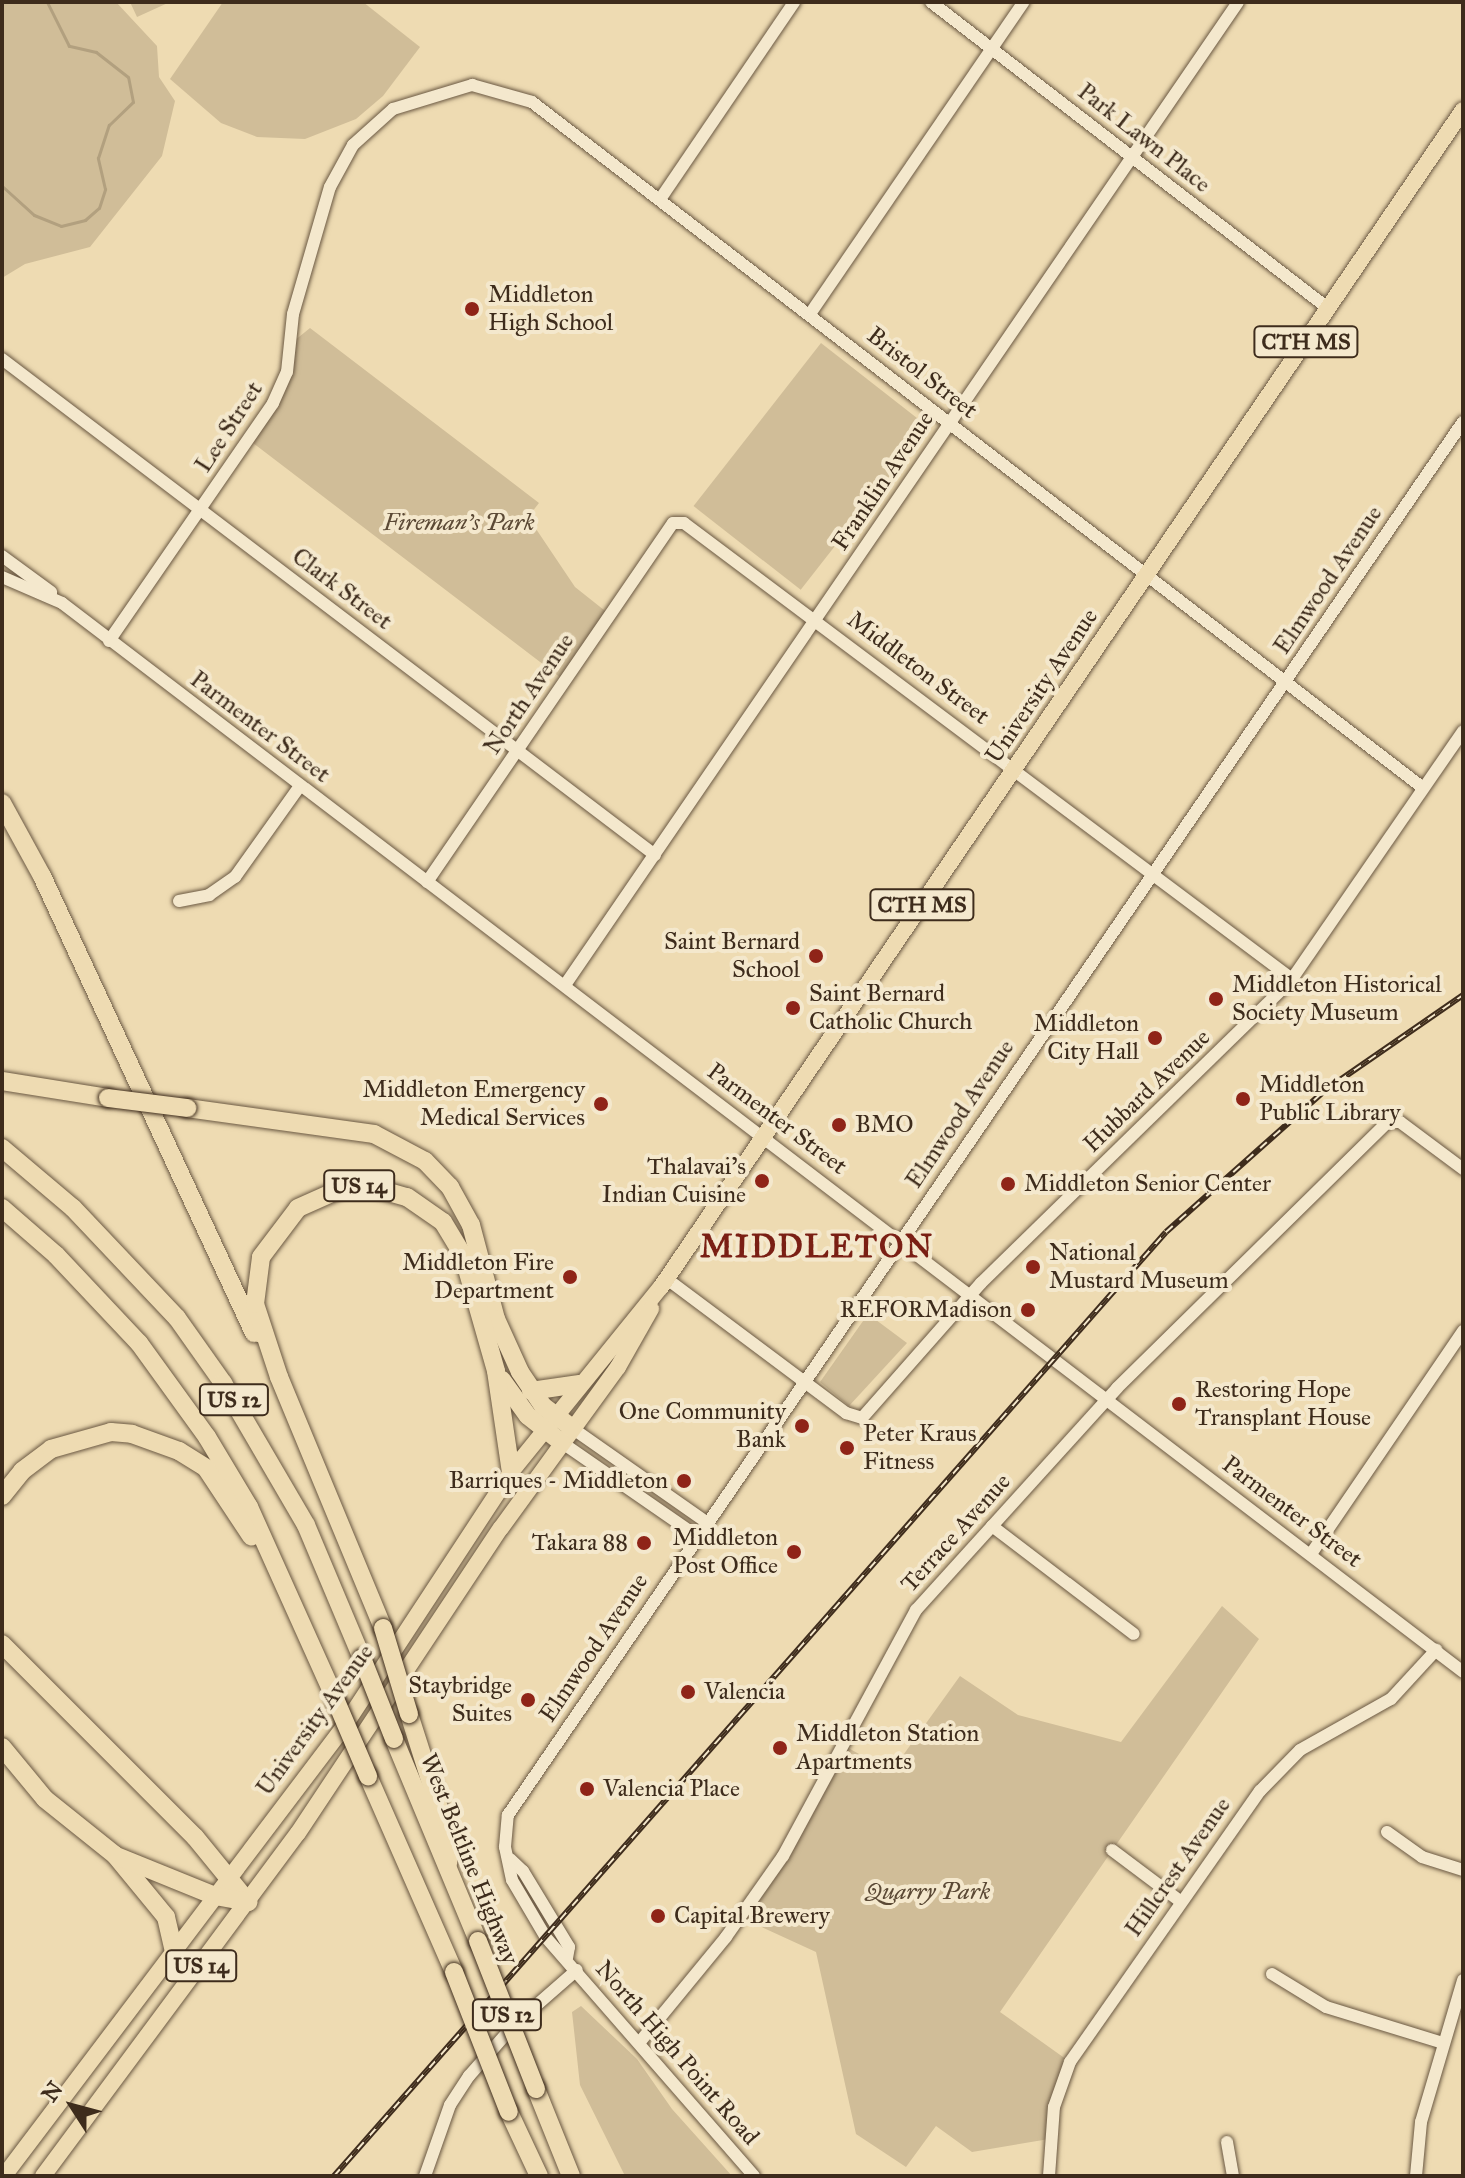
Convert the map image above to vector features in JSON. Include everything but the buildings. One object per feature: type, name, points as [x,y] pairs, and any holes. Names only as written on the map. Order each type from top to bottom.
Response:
[{"type":"highway","points":[[2,803],[279,1377]]},
{"type":"highway","points":[[2,1081],[374,1134],[425,1161],[450,1187],[471,1225],[505,1343],[549,1423]]},
{"type":"highway","name":"West Beltline Highway","points":[[2,1148],[84,1219],[177,1318],[223,1383],[306,1525],[478,1941],[571,2176]]},
{"type":"highway","name":"US 14","points":[[448,1870],[449,1839],[383,1628],[279,1377],[255,1304],[261,1257],[298,1208],[325,1193],[359,1186],[407,1197],[453,1236],[496,1371],[511,1472]]},
{"type":"highway","name":"US 12","points":[[2,1208],[139,1343],[236,1484],[336,1701],[454,1972],[509,2112],[539,2176]]},
{"type":"highway","points":[[496,1371],[515,1402],[567,1435]]},
{"type":"highway","points":[[531,1391],[579,1384]]},
{"type":"highway","points":[[2,1496],[22,1471],[51,1449],[111,1432],[153,1439],[192,1458],[216,1479],[292,1603]]},
{"type":"highway","points":[[2,1644],[231,1875],[248,1902]]},
{"type":"highway","points":[[2,1747],[45,1799],[115,1855],[166,1917],[174,1951]]},
{"type":"highway","points":[[115,1855],[215,1896],[248,1902]]},
{"type":"main road","name":"University Avenue","points":[[4,2176],[356,1709],[511,1472],[579,1384],[663,1284],[1463,110]]},
{"type":"main road","name":"University Avenue","points":[[43,2176],[248,1902],[635,1339],[663,1284]]},
{"type":"street","points":[[661,198],[794,2]]},
{"type":"street","name":"Park Lawn Place","points":[[931,2],[1329,309]]},
{"type":"street","points":[[810,314],[1024,2]]},
{"type":"street","name":"Franklin Avenue","points":[[565,985],[1238,2]]},
{"type":"street","name":"Bristol Street","points":[[368,127],[393,109],[472,85],[502,91],[532,102],[661,198],[1423,788]]},
{"type":"street","name":"Lee Street","points":[[109,641],[269,409],[287,372],[293,314],[330,187],[368,127]]},
{"type":"street","name":"Clark Street","points":[[2,359],[655,855]]},
{"type":"street","name":"Elmwood Avenue","points":[[505,1835],[515,1804],[706,1522],[1463,422]]},
{"type":"street","name":"Middleton Street","points":[[668,530],[673,523],[684,523],[1292,979]]},
{"type":"street","name":"North Avenue","points":[[427,882],[668,530]]},
{"type":"street","name":"Parmenter Street","points":[[2,556],[25,569],[109,641],[565,985],[1463,1672]]},
{"type":"street","name":"Parmenter Street","points":[[2,577],[62,603]]},
{"type":"street","name":"Hubbard Avenue","points":[[803,1382],[858,1418],[876,1406],[970,1295],[1292,979],[1463,731]]},
{"type":"street","points":[[179,901],[209,895],[235,877],[300,786]]},
{"type":"street","name":"Terrace Avenue","points":[[639,2043],[726,1937],[783,1856],[916,1610],[1106,1399],[1269,1234],[1392,1122],[1400,1122],[1463,1169]]},
{"type":"street","points":[[663,1284],[803,1382]]},
{"type":"street","points":[[1311,1554],[1463,1331]]},
{"type":"street","points":[[567,1435],[706,1522]]},
{"type":"street","points":[[567,1435],[697,1536]]},
{"type":"street","points":[[992,1526],[1134,1634]]},
{"type":"street","name":"Hillcrest Avenue","points":[[1049,2176],[1054,2107],[1070,2062],[1180,1901],[1283,1765],[1391,1699],[1436,1650]]},
{"type":"street","points":[[1387,1832],[1422,1857],[1463,1870]]},
{"type":"street","name":"North High Point Road","points":[[505,1835],[510,1859],[523,1871],[569,1947],[567,1958],[754,2176]]},
{"type":"street","points":[[1112,1850],[1180,1901]]},
{"type":"street","points":[[425,2176],[445,2118],[469,2076],[515,2024],[577,1970]]},
{"type":"street","points":[[1272,1974],[1339,2013],[1443,2043]]},
{"type":"street","points":[[1416,2176],[1421,2122],[1463,1980]]},
{"type":"street","points":[[1227,2142],[1233,2176]]},
{"type":"green space","points":[[2,2],[116,2],[157,46],[159,77],[175,101],[162,156],[90,247],[25,264],[2,278]]},
{"type":"green space","points":[[130,2],[170,2],[137,17]]},
{"type":"green space","points":[[223,2],[363,2],[420,47],[383,96],[356,119],[305,139],[257,137],[221,123],[170,79]]},
{"type":"green space","name":"Fireman's Park","points":[[310,328],[539,503],[528,517],[575,587],[609,614],[565,681],[249,440],[273,403],[294,341]]},
{"type":"green space","points":[[821,343],[928,427],[801,590],[694,506]]},
{"type":"green space","points":[[868,1314],[907,1343],[849,1406],[820,1382]]},
{"type":"green space","name":"Quarry Park","points":[[1222,1606],[1259,1639],[1000,2012],[1070,2062],[1049,2139],[972,2152],[936,2126],[906,2167],[856,2134],[816,1952],[740,1917],[843,1745],[891,1772],[960,1676],[1018,1715],[1121,1742]]},
{"type":"green space","points":[[581,2006],[637,2059],[672,2109],[732,2176],[625,2176],[580,2085],[572,2012]]},
{"type":"waterway","points":[[2,186],[34,215],[61,226],[85,220],[99,208],[105,189],[98,158],[109,125],[133,102],[128,77],[96,52],[69,46],[47,2]]},
{"type":"railway","points":[[334,2176],[1166,1232],[1324,1091],[1463,995]]},
{"type":"place","name":"Middleton High School","points":[[472,309]]},
{"type":"place","name":"Saint Bernard School","points":[[816,956]]},
{"type":"place","name":"Middleton Historical Society Museum","points":[[1216,999]]},
{"type":"place","name":"Saint Bernard Catholic Church","points":[[793,1008]]},
{"type":"place","name":"Middleton City Hall","points":[[1155,1038]]},
{"type":"place","name":"Middleton Public Library","points":[[1243,1099]]},
{"type":"place","name":"Middleton Emergency Medical Services","points":[[601,1104]]},
{"type":"place","name":"BMO","points":[[839,1125]]},
{"type":"place","name":"Thalavai's Indian Cuisine","points":[[762,1181]]},
{"type":"place","name":"Middleton Senior Center","points":[[1008,1184]]},
{"type":"place","name":"National Mustard Museum","points":[[1033,1267]]},
{"type":"place","name":"Middleton Fire Department","points":[[570,1277]]},
{"type":"place","name":"REFORMadison","points":[[1028,1310]]},
{"type":"place","name":"Restoring Hope Transplant House","points":[[1179,1404]]},
{"type":"place","name":"One Community Bank","points":[[802,1426]]},
{"type":"place","name":"Peter Kraus Fitness","points":[[847,1448]]},
{"type":"place","name":"Barriques - Middleton","points":[[684,1481]]},
{"type":"place","name":"Takara 88","points":[[644,1543]]},
{"type":"place","name":"Middleton Post Office","points":[[794,1552]]},
{"type":"place","name":"Valencia","points":[[688,1692]]},
{"type":"place","name":"Staybridge Suites","points":[[528,1700]]},
{"type":"place","name":"Middleton Station Apartments","points":[[780,1748]]},
{"type":"place","name":"Valencia Place","points":[[587,1789]]},
{"type":"place","name":"Capital Brewery","points":[[658,1916]]},
{"type":"district","name":"MIDDLETON","points":[[817,1247]]}]
